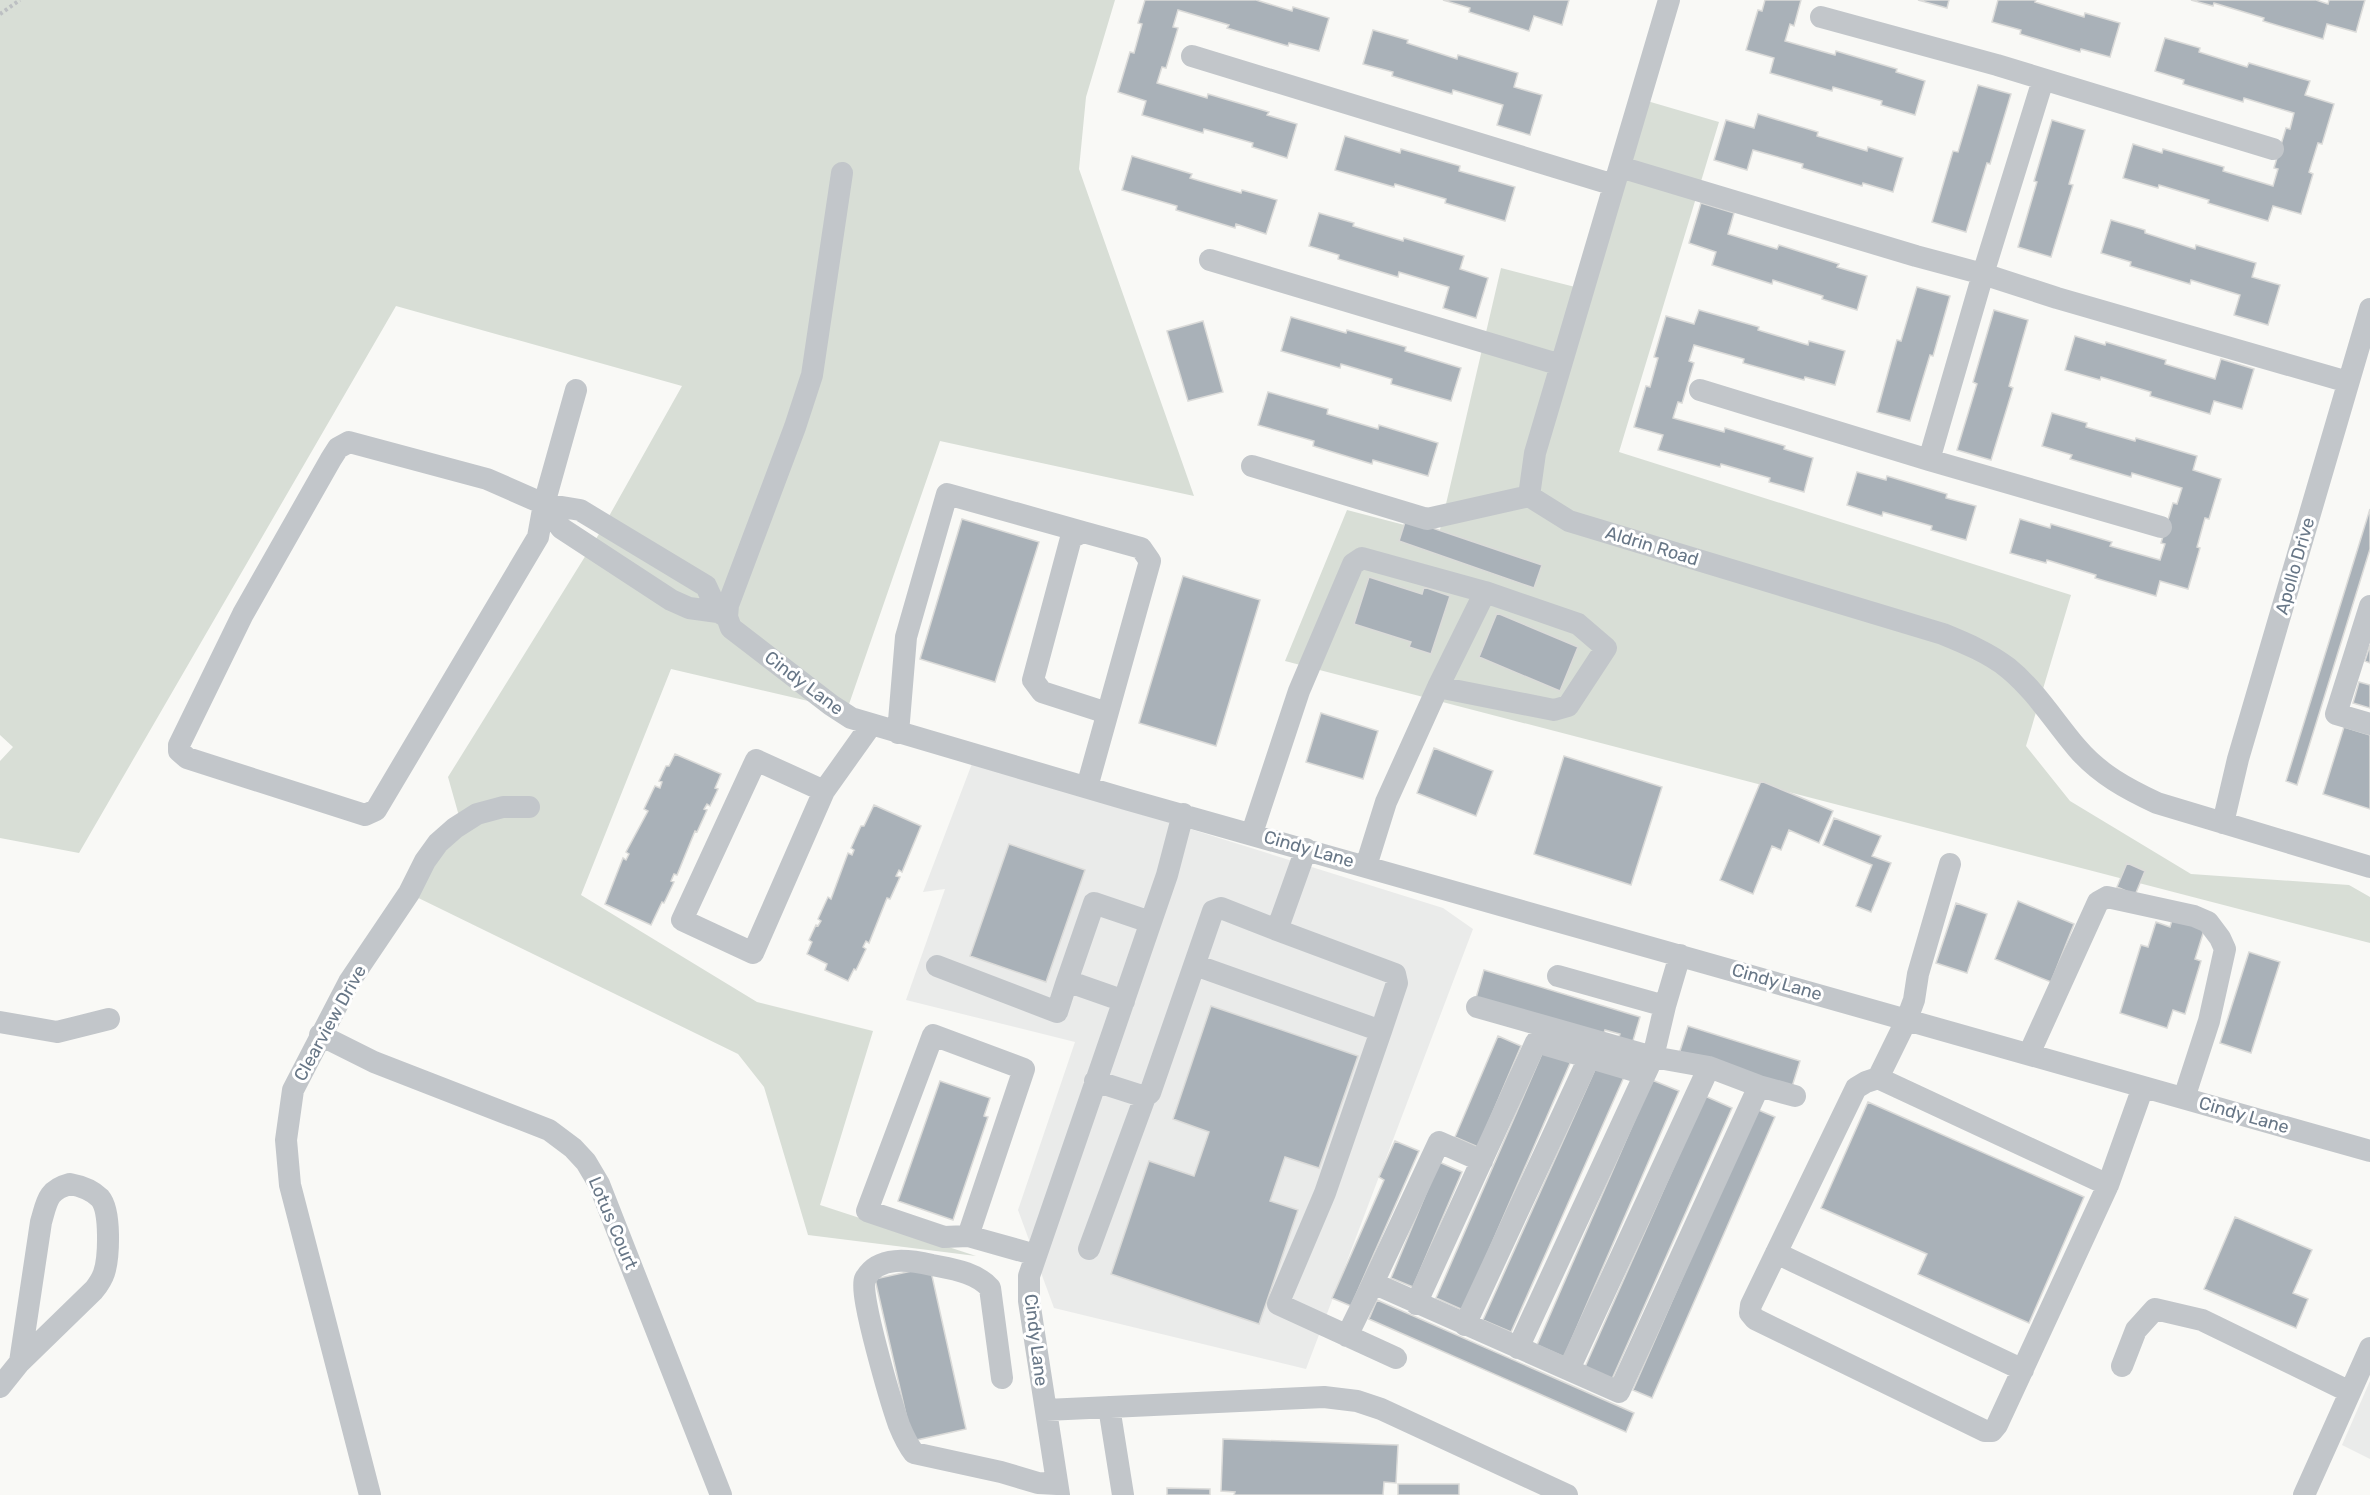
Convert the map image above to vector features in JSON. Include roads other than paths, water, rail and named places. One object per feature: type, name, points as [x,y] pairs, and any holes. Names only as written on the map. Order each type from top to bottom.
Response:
[{"type":"street","points":[[1252,466],[1427,519],[1529,496],[1535,453],[1669,0]]},
{"type":"street","points":[[1821,17],[1997,64],[2273,149]]},
{"type":"street","points":[[1192,56],[1617,176],[1983,274],[2057,298],[2348,382]]},
{"type":"street","points":[[1929,460],[2043,80]]},
{"type":"street","points":[[576,390],[544,504],[538,537],[376,810],[365,815],[187,758],[179,751],[179,745],[243,614],[331,459],[343,444],[350,442],[487,479],[544,504],[561,528],[671,600],[689,608],[724,611],[795,427],[812,375],[842,173]]},
{"type":"street","points":[[1210,260],[1561,364]]},
{"type":"street","name":"Apollo Drive","points":[[2223,823],[2238,759],[2370,309]]},
{"type":"street","points":[[1700,390],[1929,460],[2161,527]]},
{"type":"street","points":[[898,733],[906,637],[947,495],[1083,531],[1142,548],[1150,561],[1086,787]]},
{"type":"street","name":"Aldrin Road","points":[[1529,496],[1569,521],[1943,634],[1969,644],[1995,659],[2020,679],[2040,700],[2078,750],[2112,779],[2157,803],[2370,867]]},
{"type":"street","name":"Cindy Lane","points":[[544,504],[580,510],[706,586],[724,611],[731,628],[851,718],[1086,787],[2370,1151]]},
{"type":"street","points":[[1083,531],[1071,538],[1033,680],[1042,692],[1107,712]]},
{"type":"street","points":[[1252,833],[1299,691],[1353,564],[1362,558],[1485,592],[1578,624],[1606,648],[1568,706],[1554,710],[1438,687]]},
{"type":"street","points":[[1366,866],[1386,802],[1438,687],[1485,592]]},
{"type":"street","points":[[2370,606],[2336,714],[2370,724]]},
{"type":"street","points":[[824,791],[756,760],[682,920],[753,953],[824,791],[871,725]]},
{"type":"street","name":"Clearview Drive","points":[[370,1495],[290,1185],[287,1166],[287,1121],[292,1090],[350,982],[409,893],[425,861],[438,843],[455,828],[477,814],[503,807],[529,807]]},
{"type":"street","name":"Cindy Lane","points":[[1058,1490],[1029,1301],[1029,1276],[1167,874],[1183,814]]},
{"type":"street","points":[[1277,930],[1306,849]]},
{"type":"street","points":[[1878,1078],[1907,1020],[1950,864]]},
{"type":"street","points":[[2029,1054],[2098,902],[2107,897],[2194,916],[2208,922],[2225,949],[2209,1021],[2184,1098]]},
{"type":"street","points":[[937,966],[1057,1012],[1094,903],[1150,922]]},
{"type":"street","points":[[1089,1249],[1145,1097],[1150,1093],[1213,911],[1221,908],[1395,974],[1397,983],[1325,1193],[1278,1304],[1396,1358]]},
{"type":"street","points":[[1518,1348],[1649,1066],[1680,955]]},
{"type":"street","points":[[1195,965],[1381,1031]]},
{"type":"street","points":[[1558,976],[1665,1006]]},
{"type":"street","points":[[1067,981],[1124,1001]]},
{"type":"street","points":[[1477,1007],[1649,1066]]},
{"type":"street","points":[[0,1022],[57,1032],[109,1019]]},
{"type":"street","name":"Lotus Court","points":[[320,1035],[374,1062],[535,1123],[562,1138],[586,1162],[599,1185],[721,1495]]},
{"type":"street","points":[[968,1236],[1024,1069],[933,1035],[867,1211],[944,1237],[968,1236],[1036,1255]]},
{"type":"street","points":[[1416,1304],[1536,1042],[1589,1058],[1649,1066],[1710,1067],[1759,1086],[1795,1096]]},
{"type":"street","points":[[1465,1325],[1589,1058]]},
{"type":"street","points":[[1569,1370],[1710,1067]]},
{"type":"street","points":[[2108,1185],[1878,1078],[1866,1082],[1856,1088],[1751,1305],[1750,1313],[1755,1319],[1985,1431],[1992,1431],[2023,1370],[2108,1185],[2143,1087]]},
{"type":"street","points":[[1095,1081],[1145,1097]]},
{"type":"street","points":[[1373,1283],[1619,1392],[1759,1086]]},
{"type":"street","points":[[1347,1336],[1439,1142],[1482,1161]]},
{"type":"street","points":[[0,1387],[20,1362],[94,1290],[104,1275],[108,1255],[107,1225],[103,1203],[99,1197],[84,1187],[70,1184],[60,1186],[53,1191],[47,1202],[41,1222],[20,1362]]},
{"type":"street","points":[[1776,1253],[2023,1370]]},
{"type":"street","points":[[1002,1378],[990,1288],[984,1281],[965,1272],[908,1260],[892,1261],[868,1274],[863,1281],[863,1293],[871,1326],[898,1423],[907,1444],[914,1453],[1001,1472],[1058,1490]]},
{"type":"street","points":[[2122,1366],[2136,1330],[2155,1309],[2202,1320],[2350,1392]]},
{"type":"street","points":[[2304,1495],[2370,1348]]},
{"type":"street","points":[[1046,1410],[1324,1396],[1358,1401],[1381,1409],[1567,1495]]},
{"type":"street","points":[[1109,1407],[1123,1495]]}]
